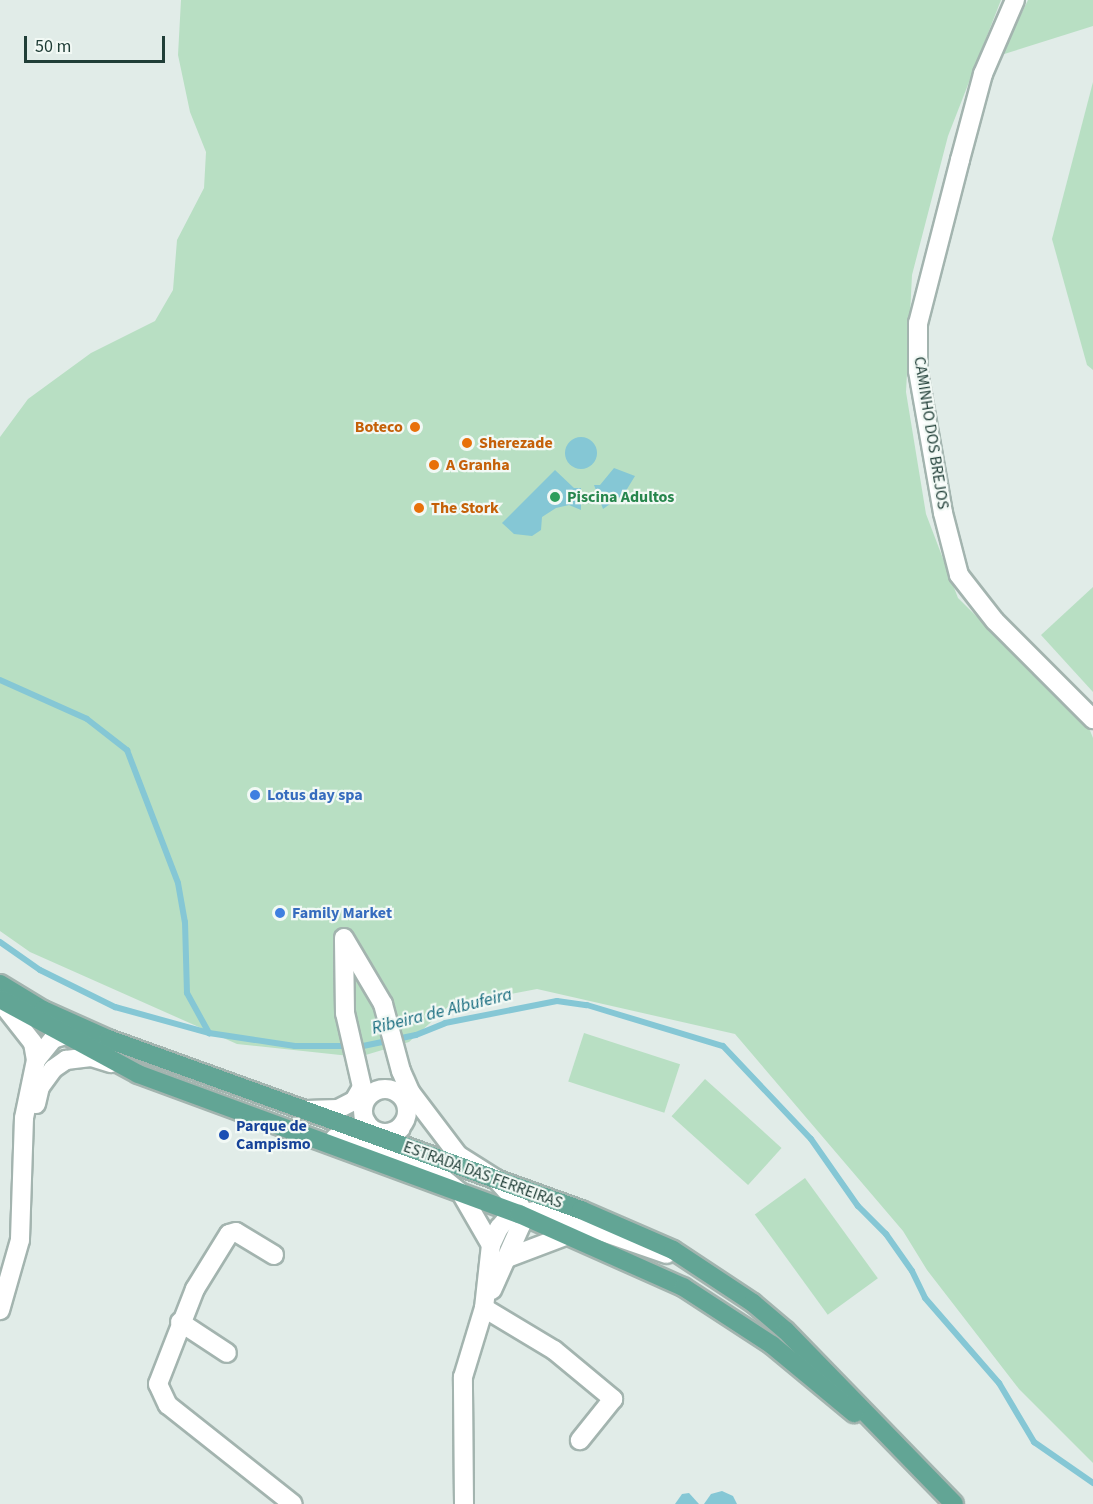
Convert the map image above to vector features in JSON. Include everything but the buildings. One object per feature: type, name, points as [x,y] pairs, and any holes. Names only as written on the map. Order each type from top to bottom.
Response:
[{"type":"main road","name":"ESTRADA DAS FERREIRAS","points":[[0,984],[33,1004],[92,1032],[631,1229],[693,1262],[753,1303],[786,1332],[954,1504]]},
{"type":"main road","name":"ESTRADA DAS FERREIRAS","points":[[0,1000],[122,1066],[207,1100],[519,1214],[683,1287],[772,1345],[909,1457]]},
{"type":"street","name":"CAMINHO DOS BREJOS","points":[[1015,0],[983,74],[960,160],[918,323],[918,371],[943,513],[959,575],[995,621],[1093,718]]},
{"type":"street","points":[[464,1504],[463,1377],[484,1308],[520,1226],[519,1214],[515,1197],[496,1179],[458,1155],[426,1116],[411,1093],[383,1004],[344,938],[345,1013],[363,1094],[376,1136],[399,1160],[435,1172],[461,1193],[492,1245]]},
{"type":"street","points":[[0,1000],[33,1042],[36,1060],[24,1118],[26,1147],[20,1240],[0,1310]]},
{"type":"street","points":[[26,1147],[40,1087],[53,1069],[64,1042],[59,1025],[33,1004]]},
{"type":"street","points":[[36,1060],[53,1039],[63,1035],[92,1032]]},
{"type":"street","points":[[53,1069],[66,1060],[91,1057],[122,1066]]},
{"type":"street","points":[[295,1108],[338,1109],[363,1094],[380,1089],[399,1094],[426,1116]]},
{"type":"street","points":[[376,1136],[378,1133],[389,1134],[401,1128],[408,1107],[399,1094]]},
{"type":"street","points":[[207,1100],[236,1104],[349,1144],[401,1128]]},
{"type":"street","points":[[484,1308],[492,1245],[499,1228],[509,1216],[539,1210],[556,1213],[625,1241],[693,1262]]},
{"type":"street","points":[[274,1255],[236,1232],[229,1234],[212,1256],[180,1322],[158,1384],[168,1405],[293,1504]]},
{"type":"street","points":[[507,1258],[568,1235]]},
{"type":"street","points":[[484,1308],[554,1350],[613,1399],[580,1440]]},
{"type":"street","points":[[180,1322],[227,1353]]},
{"type":"green space","points":[[181,0],[1001,0],[948,136],[912,275],[906,392],[926,514],[958,598],[1089,728],[1093,738],[1093,1463],[1019,1389],[927,1270],[903,1231],[735,1034],[537,989],[449,1006],[409,1042],[359,1057],[237,1044],[30,952],[0,931],[0,437],[28,399],[91,353],[155,321],[173,290],[177,240],[204,188],[206,152],[190,112],[178,55]]},
{"type":"green space","points":[[1028,0],[1093,0],[1093,26],[1001,55]]},
{"type":"green space","points":[[1093,82],[1093,370],[1087,365],[1052,239]]},
{"type":"green space","points":[[1093,587],[1093,692],[1041,635]]},
{"type":"green space","points":[[584,1033],[680,1064],[664,1113],[568,1082]]},
{"type":"green space","points":[[705,1079],[782,1148],[748,1185],[672,1116]]},
{"type":"green space","points":[[805,1178],[878,1278],[828,1315],[755,1214]]},
{"type":"water","name":"Piscina Adultos","points":[[581,437],[592,442],[597,453],[592,464],[581,469],[570,464],[565,453],[570,442]]},
{"type":"water","points":[[614,468],[635,476],[624,494],[603,509],[594,485],[600,485]]},
{"type":"water","name":"Piscina Adultos","points":[[555,470],[574,488],[581,488],[581,510],[569,505],[556,508],[542,517],[541,530],[532,536],[514,534],[502,523]]},
{"type":"water","points":[[722,1491],[733,1496],[737,1504],[704,1504],[711,1494]]},
{"type":"water","points":[[689,1493],[699,1504],[675,1504],[682,1494]]},
{"type":"waterway","name":"Ribeira de Albufeira","points":[[0,680],[87,719],[127,750],[178,883],[185,922],[187,993],[209,1033],[295,1046],[363,1046],[416,1035],[445,1023],[557,1001],[587,1005],[723,1046],[811,1139],[858,1206],[886,1234],[912,1271],[925,1298],[999,1383],[1034,1442],[1093,1483]]},
{"type":"waterway","points":[[0,942],[40,970],[115,1007],[209,1033]]},
{"type":"place","name":"Boteco","points":[[415,427]]},
{"type":"place","name":"Sherezade","points":[[467,443]]},
{"type":"place","name":"A Granha","points":[[434,465]]},
{"type":"place","name":"Piscina Adultos","points":[[555,497]]},
{"type":"place","name":"The Stork","points":[[419,508]]},
{"type":"place","name":"Lotus day spa","points":[[255,795]]},
{"type":"place","name":"Family Market","points":[[280,913]]},
{"type":"place","name":"Parque de Campismo","points":[[224,1135]]}]
